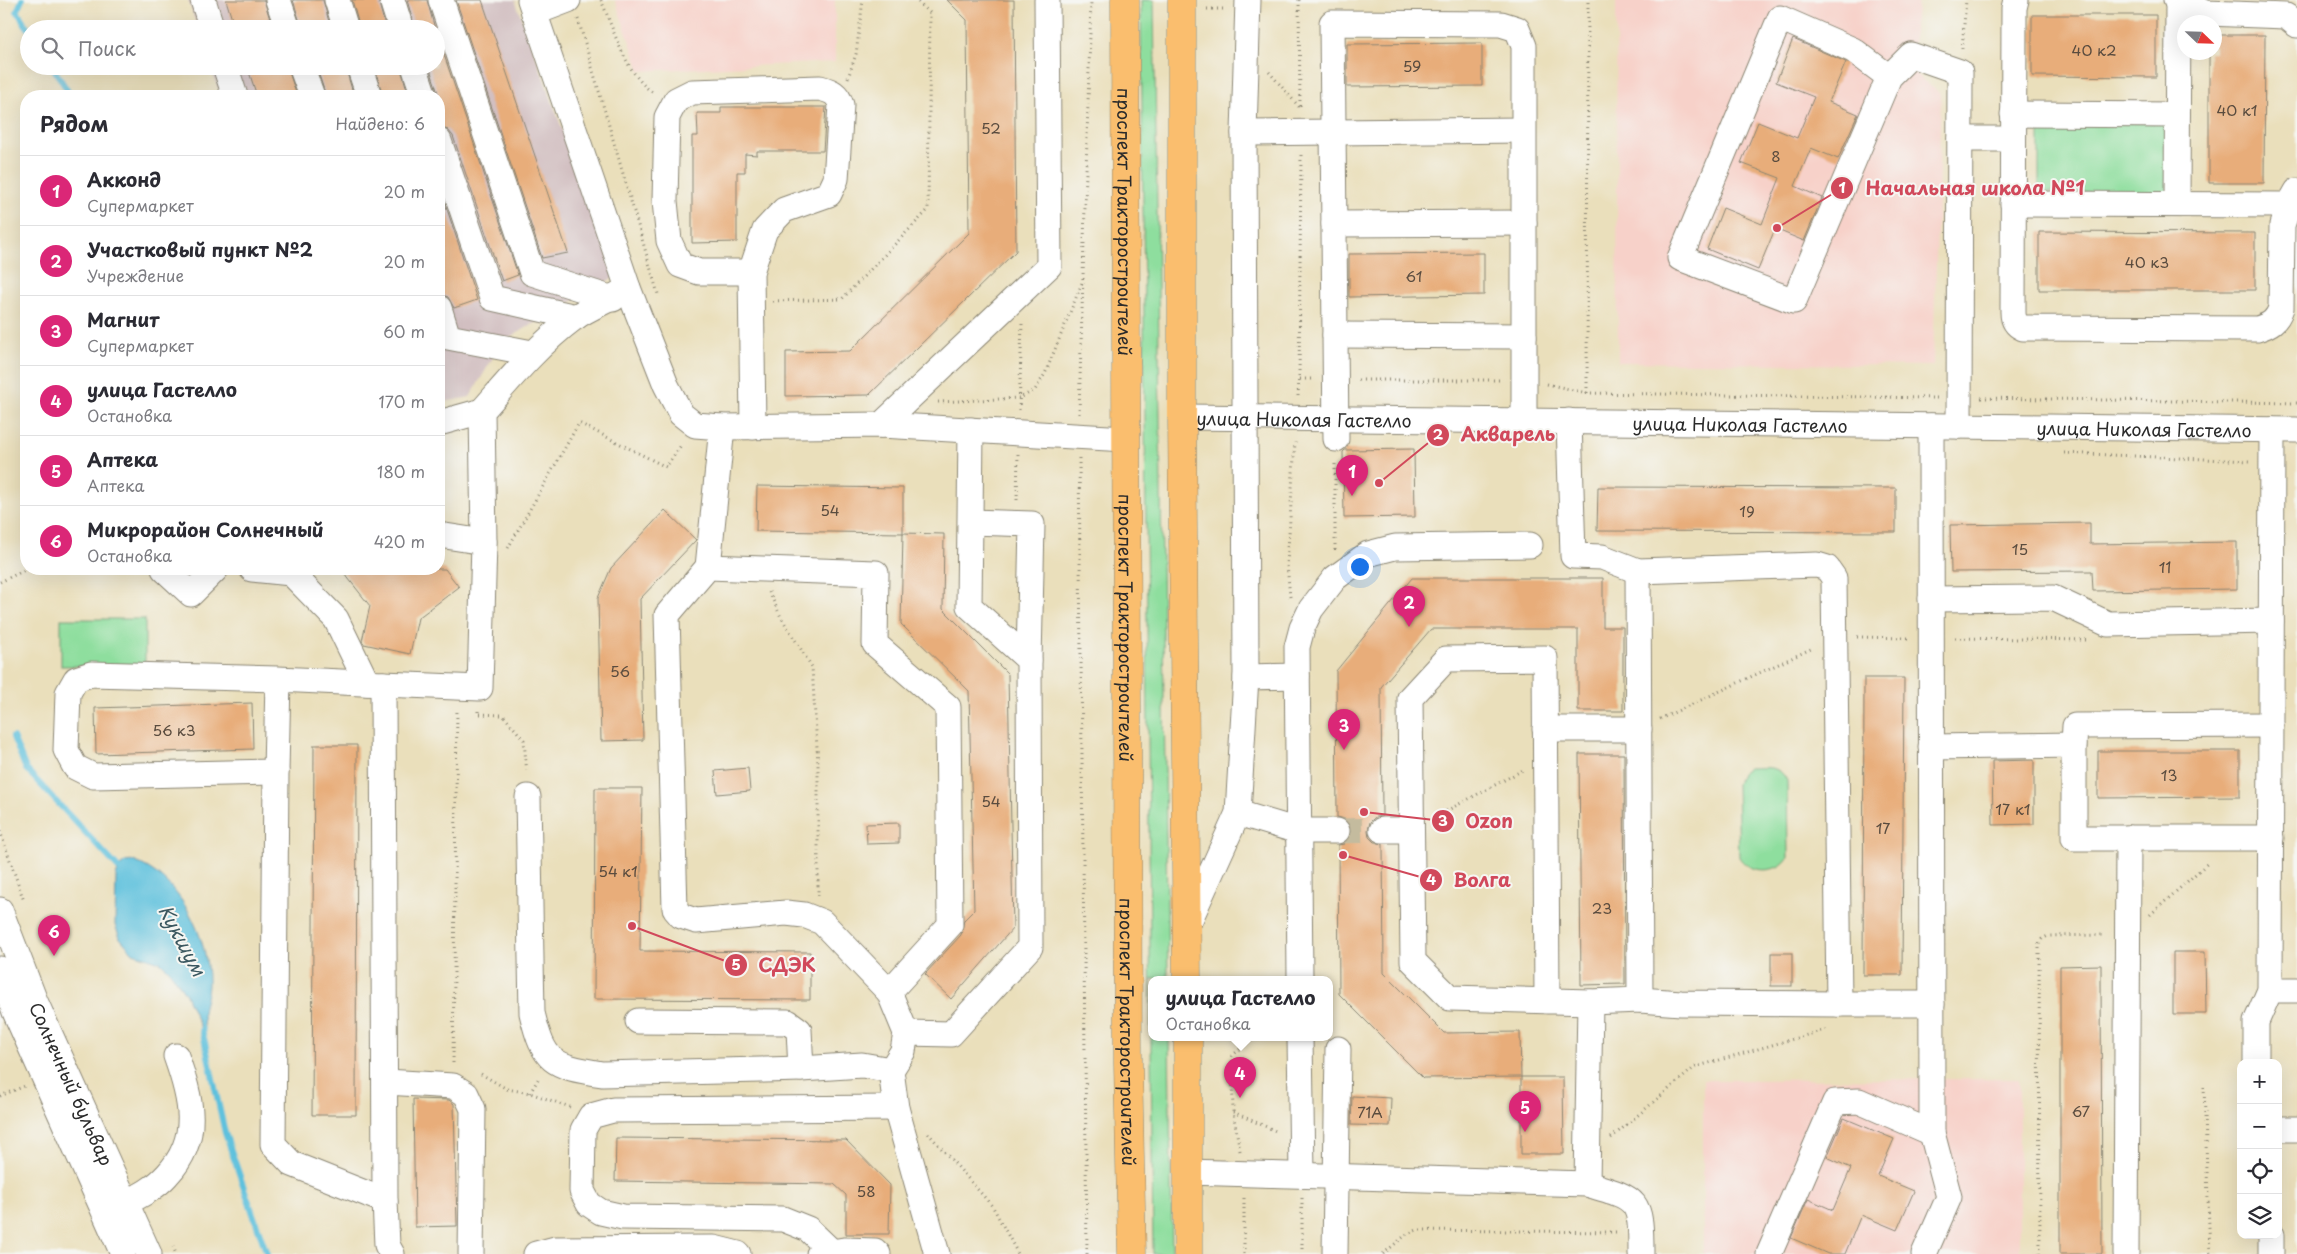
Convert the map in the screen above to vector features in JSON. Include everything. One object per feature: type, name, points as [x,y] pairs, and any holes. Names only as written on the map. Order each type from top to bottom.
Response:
[{"type":"main road","name":"проспект Тракторостроителей","points":[[1125,0],[1128,1064],[1132,1254]]},
{"type":"main road","points":[[1182,0],[1182,417],[1188,976]]},
{"type":"main road","points":[[1188,1041],[1188,1254]]},
{"type":"street","points":[[203,0],[209,20]]},
{"type":"street","points":[[278,0],[285,20]]},
{"type":"street","points":[[337,0],[343,20]]},
{"type":"street","points":[[392,0],[398,20]]},
{"type":"street","points":[[441,0],[532,273],[621,293]]},
{"type":"street","points":[[881,426],[1049,266],[1047,0]]},
{"type":"street","points":[[1187,926],[1238,813],[1246,677],[1244,133],[1248,0]]},
{"type":"street","points":[[2013,204],[2177,204],[2293,198],[2282,226],[2281,308],[2279,316],[2269,326],[2257,329],[2033,328],[2019,326],[2013,317],[2013,204],[2013,139],[2014,8],[2016,0]]},
{"type":"street","points":[[2177,204],[2177,0],[2206,13],[2286,16],[2297,25]]},
{"type":"street","points":[[572,5],[532,6],[621,293],[681,414],[695,425],[722,427],[881,426],[1126,439]]},
{"type":"street","points":[[1889,77],[1853,50],[1780,18],[1680,258],[1794,301],[1889,77],[1910,55],[1960,72],[1959,426]]},
{"type":"street","points":[[1336,429],[1332,23],[1501,24],[1517,30],[1524,46],[1524,421]]},
{"type":"street","points":[[228,75],[233,90]]},
{"type":"street","points":[[304,75],[310,90]]},
{"type":"street","points":[[362,75],[367,90]]},
{"type":"street","points":[[417,75],[422,90]]},
{"type":"street","points":[[751,272],[698,272],[680,265],[669,240],[665,201],[667,117],[676,100],[692,92],[820,88],[831,90],[839,97],[842,105],[836,180],[828,194],[784,210],[765,230],[751,272],[753,427]]},
{"type":"street","points":[[2014,114],[2177,114]]},
{"type":"street","points":[[1244,133],[1523,130]]},
{"type":"street","points":[[1960,139],[2013,139]]},
{"type":"street","points":[[445,159],[492,298],[576,317]]},
{"type":"street","points":[[1334,224],[1524,223]]},
{"type":"street","points":[[445,421],[482,411],[532,353],[576,317],[621,293]]},
{"type":"street","points":[[445,327],[448,337],[532,353]]},
{"type":"street","points":[[1335,335],[1524,336]]},
{"type":"street","points":[[276,772],[93,776],[75,767],[66,750],[68,692],[76,680],[91,674],[468,687],[495,547],[482,411]]},
{"type":"street","name":"улица Николая Гастелло","points":[[1182,417],[1244,418],[1336,429],[1524,421],[1568,421],[2297,430]]},
{"type":"street","points":[[1568,421],[1573,556],[1602,557],[1638,571],[1817,565],[1827,568],[1834,578],[1838,1015]]},
{"type":"street","points":[[1924,1254],[1948,1197],[1932,1133],[1932,426]]},
{"type":"street","points":[[722,427],[708,567],[667,614],[675,909],[681,916],[696,921],[786,913],[804,915],[822,922],[889,992],[906,1033],[903,1051],[891,1070],[896,1108],[936,1254]]},
{"type":"street","points":[[971,430],[969,606],[1029,660]]},
{"type":"street","points":[[2256,1059],[2256,1022],[2270,990],[2272,430]]},
{"type":"street","points":[[906,1033],[951,1034],[1030,947],[1029,660],[1032,524],[971,522]]},
{"type":"street","points":[[445,536],[495,547]]},
{"type":"street","points":[[1300,976],[1297,647],[1302,628],[1311,608],[1335,578],[1368,554],[1395,547],[1530,545]]},
{"type":"street","points":[[708,567],[876,573],[875,644],[948,707],[950,925],[889,992]]},
{"type":"street","points":[[1638,571],[1640,1000]]},
{"type":"street","points":[[170,575],[190,594],[210,575]]},
{"type":"street","points":[[293,575],[336,620],[375,684],[386,1082],[385,1200],[387,1245],[392,1254]]},
{"type":"street","points":[[1932,599],[2053,598],[2108,624],[2272,621]]},
{"type":"street","points":[[1548,1001],[1544,658],[1446,660],[1410,698],[1411,830],[1413,961],[1450,998],[1548,1001],[1590,1002],[1640,1000],[1838,1015],[1932,1004]]},
{"type":"street","points":[[1246,677],[1297,676]]},
{"type":"street","points":[[278,679],[273,1144],[292,1164],[385,1200]]},
{"type":"street","points":[[2271,725],[2075,726],[2074,745],[2074,838],[2271,838]]},
{"type":"street","points":[[1545,730],[1640,729]]},
{"type":"street","points":[[1932,747],[2074,745]]},
{"type":"street","points":[[528,797],[532,1013],[539,1042],[550,1058],[571,1069],[602,1074],[801,1069],[862,1065],[891,1070]]},
{"type":"street","points":[[1238,813],[1298,831],[1337,830]]},
{"type":"street","points":[[1382,830],[1411,830]]},
{"type":"street","points":[[2126,1254],[2128,838]]},
{"type":"street","name":"Солнечный бульвар","points":[[0,910],[17,1011]]},
{"type":"street","name":"Солнечный бульвар","points":[[0,969],[17,1011],[116,1208],[149,1254]]},
{"type":"street","points":[[2270,990],[2297,990]]},
{"type":"street","points":[[1587,1184],[1590,1002]]},
{"type":"street","points":[[638,1021],[788,1022],[799,1030],[801,1069]]},
{"type":"street","points":[[1300,1041],[1302,1174]]},
{"type":"street","points":[[1335,1254],[1338,1049]]},
{"type":"street","points":[[116,1208],[148,1190],[167,1176],[179,1159],[188,1138],[191,1114],[188,1091],[176,1056]]},
{"type":"street","points":[[386,1082],[453,1086],[466,1094],[473,1108],[471,1254]]},
{"type":"street","points":[[1770,1254],[1835,1102],[1860,1101],[1932,1133]]},
{"type":"street","points":[[878,1254],[875,1251],[834,1252],[808,1229],[783,1219],[623,1217],[601,1212],[589,1204],[582,1191],[584,1130],[592,1116],[613,1110],[896,1108]]},
{"type":"street","points":[[2282,1129],[2297,1129]]},
{"type":"street","points":[[1188,1172],[1587,1184],[1621,1194],[1633,1202],[1640,1214],[1642,1243]]},
{"type":"street","name":"Солнечный бульвар","points":[[116,1208],[123,1254]]},
{"type":"street","points":[[2271,1239],[2271,1254]]},
{"type":"street","points":[[536,1254],[555,1249],[714,1248],[738,1254]]},
{"type":"path","points":[[601,0],[634,75],[643,86],[660,96],[676,100]]},
{"type":"path","points":[[839,97],[852,70],[856,54],[863,0]]},
{"type":"path","points":[[752,302],[842,299],[928,210],[930,13],[916,0]]},
{"type":"path","points":[[1088,1254],[1078,436],[1090,0]]},
{"type":"path","points":[[1298,398],[1302,132],[1299,0]]},
{"type":"path","points":[[1299,379],[1524,380],[1587,393],[1588,0]]},
{"type":"path","points":[[1960,72],[1966,0]]},
{"type":"path","points":[[572,5],[660,301]]},
{"type":"path","points":[[1246,46],[1300,106]]},
{"type":"path","points":[[1017,523],[1023,291]]},
{"type":"path","points":[[495,547],[579,423],[666,467],[683,443]]},
{"type":"path","points":[[1335,578],[1336,429]]},
{"type":"path","points":[[1295,436],[1287,565],[1292,612],[1302,628]]},
{"type":"path","points":[[757,569],[781,617],[812,667],[818,764],[818,894],[822,922]]},
{"type":"path","points":[[0,582],[20,572]]},
{"type":"path","points":[[1640,729],[1836,637],[1931,638]]},
{"type":"path","points":[[468,687],[478,714],[503,715],[524,740],[528,797]]},
{"type":"path","points":[[453,1086],[468,687]]},
{"type":"path","points":[[1411,830],[1530,765]]},
{"type":"path","points":[[0,831],[24,903]]},
{"type":"path","points":[[2040,1254],[2039,944],[2042,939],[2048,936],[2128,935],[2236,838]]},
{"type":"path","points":[[1587,1158],[1695,1067],[1838,1015]]},
{"type":"path","points":[[1244,1254],[1244,1173],[1233,1112],[1232,1056],[1249,1041]]},
{"type":"path","points":[[453,1058],[461,1063]]},
{"type":"path","points":[[476,1072],[507,1089],[530,1093],[592,1116]]},
{"type":"path","points":[[0,1096],[22,1087]]},
{"type":"path","points":[[2204,1087],[2210,1254]]},
{"type":"path","points":[[1233,1112],[1302,1143]]},
{"type":"path","points":[[925,1129],[993,1207],[1018,1254]]},
{"type":"path","points":[[1302,1174],[1302,1254]]},
{"type":"path","points":[[1383,1254],[1407,1234],[1417,1230],[1642,1243]]},
{"type":"path","points":[[172,1245],[176,1254]]},
{"type":"shaded area","points":[[188,0],[515,0],[616,276],[502,342],[470,397],[445,402],[445,90],[219,90],[213,75],[445,75],[445,20],[195,20]]},
{"type":"shaded area","points":[[615,0],[835,0],[835,62],[640,71]]},
{"type":"shaded area","points":[[1616,0],[1918,0],[1910,70],[1941,94],[1933,366],[1618,362]]},
{"type":"shaded area","points":[[2019,1079],[2019,1254],[1703,1254],[1703,1080]]},
{"type":"green space","points":[[1141,0],[1154,0],[1168,976],[1150,976]]},
{"type":"green space","points":[[2039,122],[2167,123],[2167,193],[2039,192]]},
{"type":"green space","points":[[61,619],[145,619],[145,666],[61,666]]},
{"type":"green space","points":[[1748,768],[1776,769],[1787,781],[1788,858],[1778,867],[1771,869],[1764,870],[1749,867],[1739,857],[1737,784],[1741,773]]},
{"type":"green space","points":[[1151,1041],[1169,1041],[1172,1254],[1153,1254]]},
{"type":"water","points":[[133,861],[150,869],[164,880],[188,911],[197,930],[204,948],[207,967],[208,988],[203,1012],[204,1035],[185,993],[169,970],[160,962],[133,953],[120,938],[115,925],[116,876],[119,867],[125,862]]},
{"type":"building","points":[[226,0],[264,0],[270,20],[232,20]]},
{"type":"building","points":[[293,0],[323,0],[329,20],[299,20]]},
{"type":"building","points":[[352,0],[378,0],[384,20],[358,20]]},
{"type":"building","points":[[407,0],[427,0],[433,20],[413,20]]},
{"type":"building","points":[[456,0],[482,0],[568,253],[542,258]]},
{"type":"building","points":[[947,0],[1014,0],[1016,251],[869,395],[786,396],[786,352],[850,351],[969,233],[967,20]]},
{"type":"building","points":[[2032,15],[2156,15],[2156,77],[2032,76]]},
{"type":"building","points":[[2222,35],[2265,35],[2264,183],[2209,183],[2209,60],[2222,60]]},
{"type":"building","points":[[1793,39],[1846,62],[1829,102],[1858,114],[1838,159],[1811,148],[1795,186],[1822,198],[1804,241],[1775,229],[1758,270],[1707,249],[1723,208],[1762,224],[1780,178],[1741,163],[1758,122],[1797,138],[1814,97],[1776,82]]},
{"type":"building","points":[[1482,43],[1482,86],[1347,87],[1347,44]]},
{"type":"building","points":[[445,58],[518,275],[502,281],[453,136],[445,129],[445,90],[437,90],[432,75],[445,75]]},
{"type":"building","points":[[250,75],[290,75],[295,90],[255,90]]},
{"type":"building","points":[[319,75],[348,75],[352,90],[324,90]]},
{"type":"building","points":[[377,75],[403,75],[407,90],[381,90]]},
{"type":"building","points":[[721,107],[826,107],[823,151],[757,151],[757,155],[745,154],[745,172],[737,172],[737,242],[692,243],[692,136],[698,136],[697,113],[721,113]]},
{"type":"building","points":[[445,203],[477,300],[454,308],[448,297],[445,296]]},
{"type":"building","points":[[2039,232],[2255,233],[2255,290],[2039,290]]},
{"type":"building","points":[[1484,253],[1484,295],[1349,297],[1349,254]]},
{"type":"building","points":[[1414,449],[1415,517],[1344,518],[1343,452],[1345,450]]},
{"type":"building","points":[[757,486],[903,488],[903,533],[756,531]]},
{"type":"building","points":[[1598,487],[1896,488],[1896,532],[1597,531]]},
{"type":"building","points":[[665,510],[696,540],[640,599],[643,740],[601,741],[598,598],[611,568]]},
{"type":"building","points":[[2090,523],[2090,544],[2237,542],[2237,589],[2093,591],[2092,571],[1951,572],[1950,525]]},
{"type":"building","points":[[903,533],[944,534],[943,609],[1008,674],[1013,928],[951,999],[925,974],[961,935],[964,920],[974,910],[969,691],[901,624]]},
{"type":"building","points":[[445,569],[459,587],[418,618],[410,654],[364,644],[362,641],[370,606],[346,575],[445,575]]},
{"type":"building","points":[[1412,578],[1603,578],[1603,627],[1623,627],[1623,711],[1578,711],[1578,629],[1431,629],[1381,687],[1382,816],[1375,817],[1370,822],[1368,830],[1369,837],[1374,842],[1383,844],[1384,973],[1444,1033],[1520,1032],[1521,1077],[1423,1078],[1339,994],[1338,845],[1344,844],[1349,839],[1351,831],[1350,824],[1345,819],[1337,817],[1336,671]]},
{"type":"building","points":[[1864,678],[1904,678],[1902,975],[1863,975]]},
{"type":"building","points":[[252,703],[253,749],[96,754],[95,708]]},
{"type":"building","points":[[314,745],[357,745],[356,1115],[312,1115]]},
{"type":"building","points":[[2098,751],[2240,751],[2240,797],[2098,798]]},
{"type":"building","points":[[1579,754],[1624,754],[1625,984],[1581,985]]},
{"type":"building","points":[[2034,760],[2034,824],[1993,825],[1992,761]]},
{"type":"building","points":[[748,768],[750,791],[717,794],[715,771]]},
{"type":"building","points":[[595,788],[642,788],[640,951],[810,952],[810,1000],[594,999]]},
{"type":"building","points":[[899,823],[899,843],[867,844],[866,824]]},
{"type":"building","points":[[2173,952],[2205,952],[2206,1014],[2173,1014]]},
{"type":"building","points":[[1771,953],[1792,953],[1792,986],[1771,986]]},
{"type":"building","points":[[2101,965],[2102,1254],[2060,1254],[2060,966]]},
{"type":"building","points":[[1521,1077],[1563,1077],[1564,1154],[1521,1154]]},
{"type":"building","points":[[1352,1096],[1391,1098],[1390,1126],[1351,1125]]},
{"type":"building","points":[[413,1099],[449,1100],[454,1104],[457,1226],[415,1227]]},
{"type":"building","points":[[1844,1118],[1894,1139],[1878,1176],[1914,1191],[1897,1230],[1861,1215],[1845,1254],[1828,1254],[1791,1238],[1808,1199],[1833,1210],[1851,1168],[1827,1157]]},
{"type":"building","points":[[616,1138],[846,1140],[890,1185],[889,1234],[846,1234],[846,1195],[834,1184],[615,1181]]},
{"type":"waterway","name":"Кукшум","points":[[22,0],[17,11],[23,20]]},
{"type":"waterway","name":"Кукшум","points":[[58,75],[67,90]]},
{"type":"waterway","name":"Кукшум","points":[[13,737],[26,769],[123,873]]},
{"type":"waterway","name":"Кукшум","points":[[202,1029],[225,1133],[267,1254]]},
{"type":"tunnel","points":[[1337,831],[1382,830]]},
{"type":"place","name":"Начальная школа №1","points":[[1777,228]]},
{"type":"place","name":"Акварель","points":[[1379,483]]},
{"type":"place","name":"Акконд","points":[[1352,496]]},
{"type":"place","name":"Участковый пункт №2","points":[[1409,627]]},
{"type":"place","name":"Магнит","points":[[1344,750]]},
{"type":"place","name":"Ozon","points":[[1364,812]]},
{"type":"place","name":"Волга","points":[[1343,855]]},
{"type":"place","name":"СДЭК","points":[[632,926]]},
{"type":"place","name":"Микрорайон Солнечный","points":[[54,956]]},
{"type":"place","name":"улица Гастелло","points":[[1240,1098]]},
{"type":"place","name":"Аптека","points":[[1525,1132]]}]
